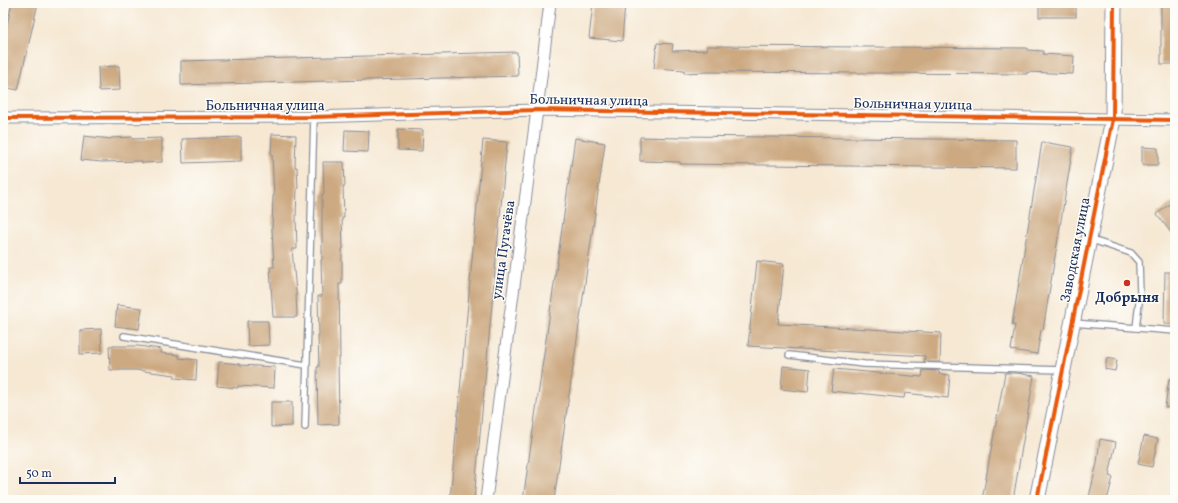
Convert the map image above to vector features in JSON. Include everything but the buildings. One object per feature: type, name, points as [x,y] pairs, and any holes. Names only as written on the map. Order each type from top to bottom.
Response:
[{"type":"street","name":"улица Пугачёва","points":[[486,500],[550,3]]},
{"type":"street","name":"Заводская улица","points":[[1037,500],[1113,119],[1114,3]]},
{"type":"street","name":"Больничная улица","points":[[3,118],[314,117],[537,110],[1175,120]]},
{"type":"lane","points":[[305,427],[314,117]]},
{"type":"lane","points":[[1089,239],[1131,253],[1139,262],[1140,294],[1136,328]]},
{"type":"lane","points":[[1072,323],[1175,331]]},
{"type":"lane","points":[[124,336],[306,364]]},
{"type":"lane","points":[[789,355],[864,364],[1063,370]]},
{"type":"lane","points":[[1170,500],[1175,497]]},
{"type":"cycle path","points":[[1037,500],[1113,119],[1114,3]]},
{"type":"cycle path","points":[[3,118],[314,117],[537,110],[1175,120]]},
{"type":"place","name":"Добрыня","points":[[1127,283]]}]
